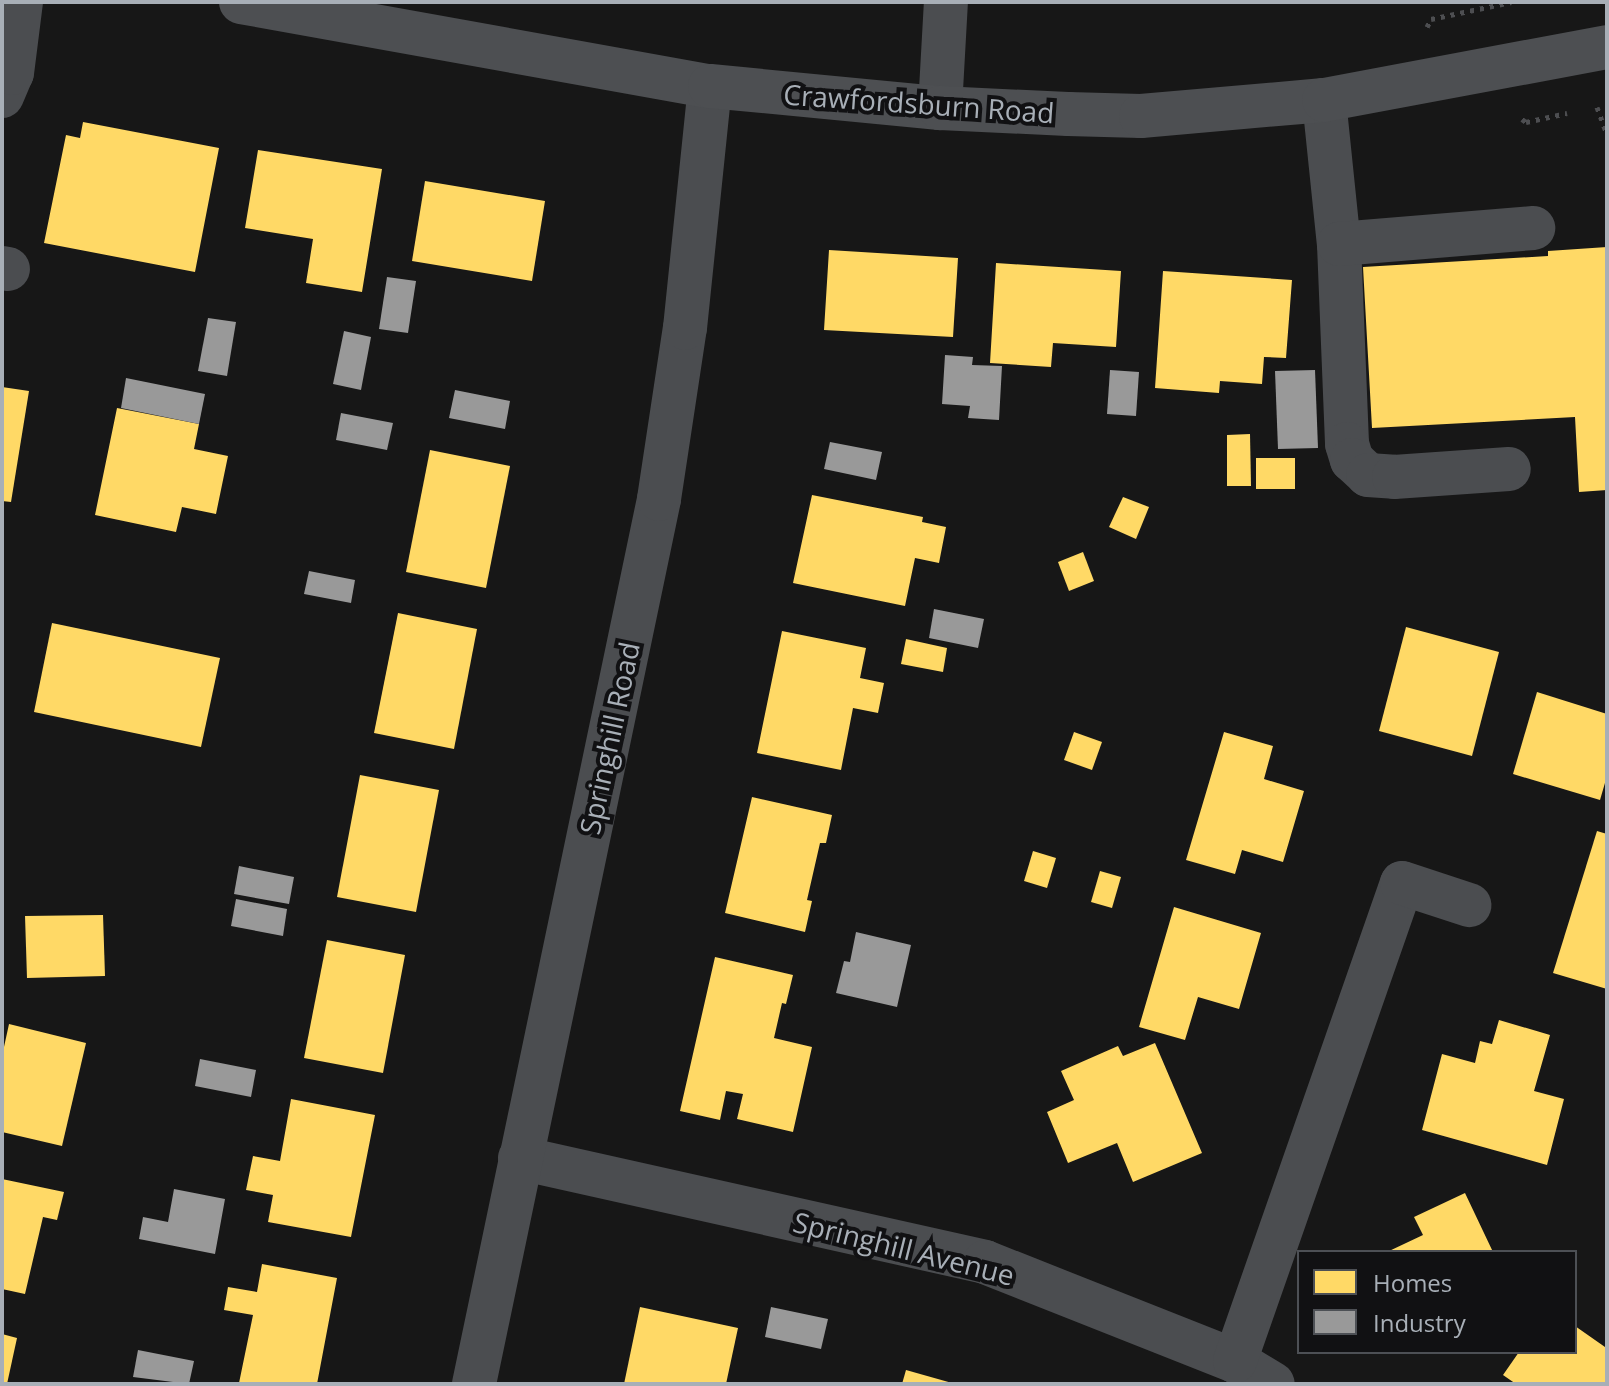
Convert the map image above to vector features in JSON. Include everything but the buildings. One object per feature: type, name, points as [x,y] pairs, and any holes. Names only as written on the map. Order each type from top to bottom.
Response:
[{"type":"main road","name":"Crawfordsburn Road","points":[[241,2],[710,86],[940,108],[1141,116],[1324,100],[1603,48]]},
{"type":"street","points":[[2,96],[12,73],[21,2]]},
{"type":"street","points":[[940,108],[946,2]]},
{"type":"street","name":"Springhill Road","points":[[474,1384],[659,499],[685,328],[710,86]]},
{"type":"street","points":[[1324,100],[1339,244],[1347,444],[1352,460],[1368,475],[1394,477],[1509,469]]},
{"type":"street","points":[[1339,244],[1533,228]]},
{"type":"street","points":[[1235,1361],[1402,883],[1469,905]]},
{"type":"street","name":"Springhill Avenue","points":[[520,1158],[985,1262],[1235,1361],[1273,1384]]},
{"type":"path","points":[[1597,107],[1607,134]]}]
